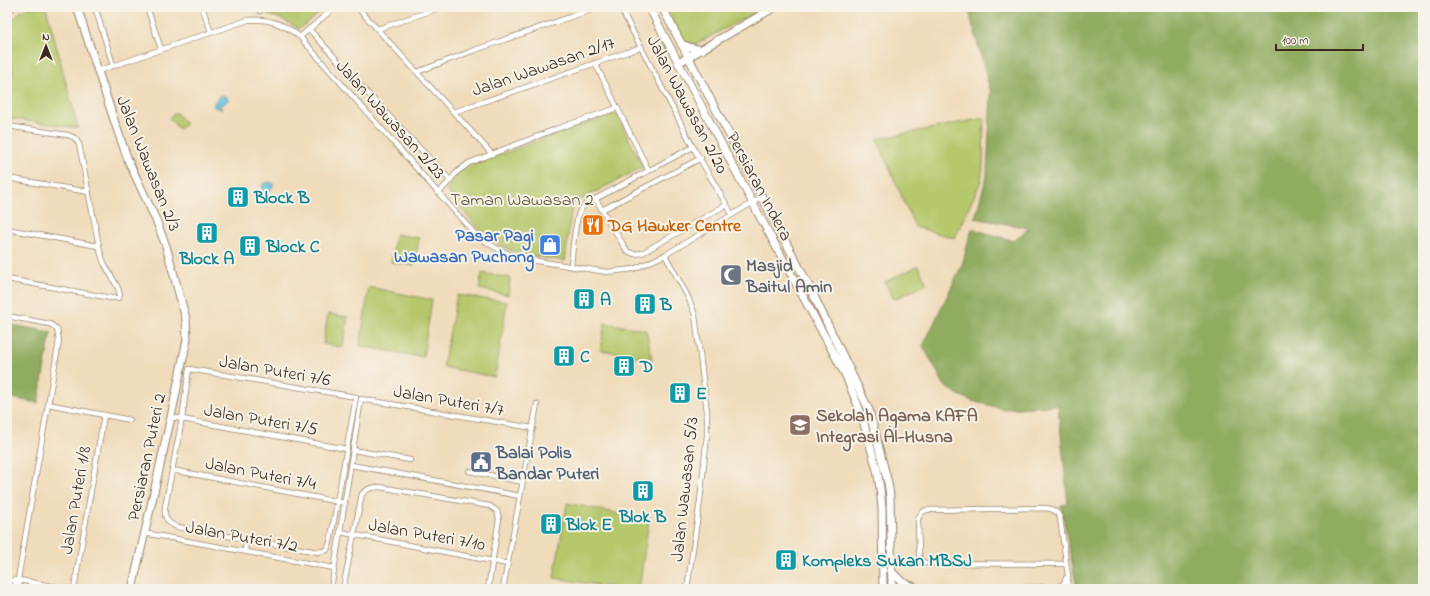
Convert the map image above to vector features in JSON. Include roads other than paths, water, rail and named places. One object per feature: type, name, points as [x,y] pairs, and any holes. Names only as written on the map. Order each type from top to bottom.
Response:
[{"type":"main road","name":"Jalan Wawasan 2/3","points":[[77,7],[128,160],[162,234],[182,301],[187,330]]},
{"type":"main road","name":"Persiaran Indera","points":[[649,7],[752,203],[845,374],[861,413],[877,470],[880,488],[882,507],[883,589]]},
{"type":"main road","name":"Persiaran Indera","points":[[662,7],[811,290],[869,410],[890,496],[892,589]]},
{"type":"main road","points":[[678,63],[776,7]]},
{"type":"main road","points":[[681,44],[702,50]]},
{"type":"main road","points":[[694,68],[702,50]]},
{"type":"main road","name":"Persiaran Puteri 2","points":[[132,589],[171,417],[187,330]]},
{"type":"main road","points":[[891,570],[902,582],[919,589]]},
{"type":"street","points":[[7,14],[14,7]]},
{"type":"street","points":[[95,7],[113,65]]},
{"type":"street","points":[[147,7],[160,50]]},
{"type":"street","points":[[202,7],[211,32]]},
{"type":"street","points":[[300,37],[335,7]]},
{"type":"street","points":[[357,7],[492,154]]},
{"type":"street","points":[[378,29],[442,7]]},
{"type":"street","points":[[417,72],[475,50],[599,7]]},
{"type":"street","name":"Jalan Wawasan 2/20","points":[[620,7],[693,147],[701,158],[732,214]]},
{"type":"street","name":"Jalan Wawasan 2/23","points":[[98,71],[248,20],[256,19],[280,24],[300,37],[474,233],[495,248],[519,258],[607,272],[615,272],[643,265],[665,255],[762,197]]},
{"type":"street","points":[[309,29],[450,180]]},
{"type":"street","name":"Jalan Wawasan 2/17","points":[[454,112],[642,47]]},
{"type":"street","points":[[595,62],[649,171]]},
{"type":"street","points":[[439,194],[450,180],[469,163],[556,129],[617,108]]},
{"type":"street","points":[[7,126],[68,135],[75,138],[79,144],[98,246],[104,263],[118,288],[120,295],[118,298],[110,298],[7,279]]},
{"type":"street","points":[[571,266],[577,219],[580,211],[586,204],[693,147]]},
{"type":"street","points":[[602,210],[701,158]]},
{"type":"street","points":[[7,178],[89,192]]},
{"type":"street","points":[[596,200],[627,251],[630,253],[639,254],[726,205]]},
{"type":"street","points":[[7,229],[98,246]]},
{"type":"street","name":"Jalan Wawasan 5/3","points":[[665,255],[688,296],[695,314],[707,412],[707,436],[700,501],[687,589]]},
{"type":"street","points":[[7,316],[50,324],[57,329],[59,334],[18,580],[20,589]]},
{"type":"street","name":"Jalan Puteri 7/6","points":[[182,419],[189,369],[359,398]]},
{"type":"street","points":[[182,419],[165,507],[165,518],[168,522],[177,527],[318,552],[327,550],[330,542],[347,449],[359,398]]},
{"type":"street","points":[[331,589],[353,450],[359,398]]},
{"type":"street","name":"Jalan Puteri 7/7","points":[[359,398],[532,428]]},
{"type":"street","points":[[48,404],[130,420]]},
{"type":"street","points":[[503,589],[537,404]]},
{"type":"street","name":"Jalan Puteri 1/8","points":[[74,589],[104,415]]},
{"type":"street","name":"Jalan Puteri 7/5","points":[[171,417],[347,449]]},
{"type":"street","points":[[353,450],[410,460]]},
{"type":"street","points":[[350,465],[520,496]]},
{"type":"street","name":"Jalan Puteri 7/4","points":[[172,470],[345,503]]},
{"type":"street","points":[[469,471],[523,482]]},
{"type":"street","points":[[343,589],[362,494],[368,489],[380,487],[490,506],[497,511],[499,520],[488,589]]},
{"type":"street","points":[[1066,564],[926,563],[921,561],[919,556],[918,519],[920,514],[927,510],[1051,509],[1058,514],[1060,518],[1067,571],[1067,589]]},
{"type":"street","name":"Jalan Puteri 7/10","points":[[340,532],[508,564]]},
{"type":"street","name":"Jalan Puteri 7/2","points":[[144,533],[334,568]]},
{"type":"street","points":[[244,551],[246,540]]},
{"type":"street","points":[[979,589],[1058,587],[1062,586],[1065,582],[1067,571]]},
{"type":"street","points":[[12,589],[18,580]]},
{"type":"street","points":[[7,581],[18,580],[69,589]]},
{"type":"water","points":[[222,95],[227,97],[228,100],[224,104],[219,105],[222,109],[214,107],[214,103],[218,97]]},
{"type":"water","points":[[270,182],[274,184],[273,186],[263,195],[263,184]]},
{"type":"place","name":"Block B","points":[[238,197]]},
{"type":"place","name":"DG Hawker Centre","points":[[593,225]]},
{"type":"place","name":"Block A","points":[[207,233]]},
{"type":"place","name":"Pasar Pagi Wawasan Puchong","points":[[550,245]]},
{"type":"place","name":"Block C","points":[[250,246]]},
{"type":"place","name":"Masjid Baitul Amin","points":[[731,275]]},
{"type":"place","name":"A","points":[[584,299]]},
{"type":"place","name":"B","points":[[645,304]]},
{"type":"place","name":"C","points":[[564,356]]},
{"type":"place","name":"D","points":[[624,366]]},
{"type":"place","name":"E","points":[[680,393]]},
{"type":"place","name":"Sekolah Agama KAFA Integrasi Al-Husna","points":[[800,425]]},
{"type":"place","name":"Balai Polis Bandar Puteri","points":[[481,462]]},
{"type":"place","name":"Blok B","points":[[643,491]]},
{"type":"place","name":"Blok E","points":[[551,524]]},
{"type":"place","name":"Kompleks Sukan MBSJ","points":[[786,560]]},
{"type":"park label","name":"Taman Wawasan 2","points":[[522,199]]}]
